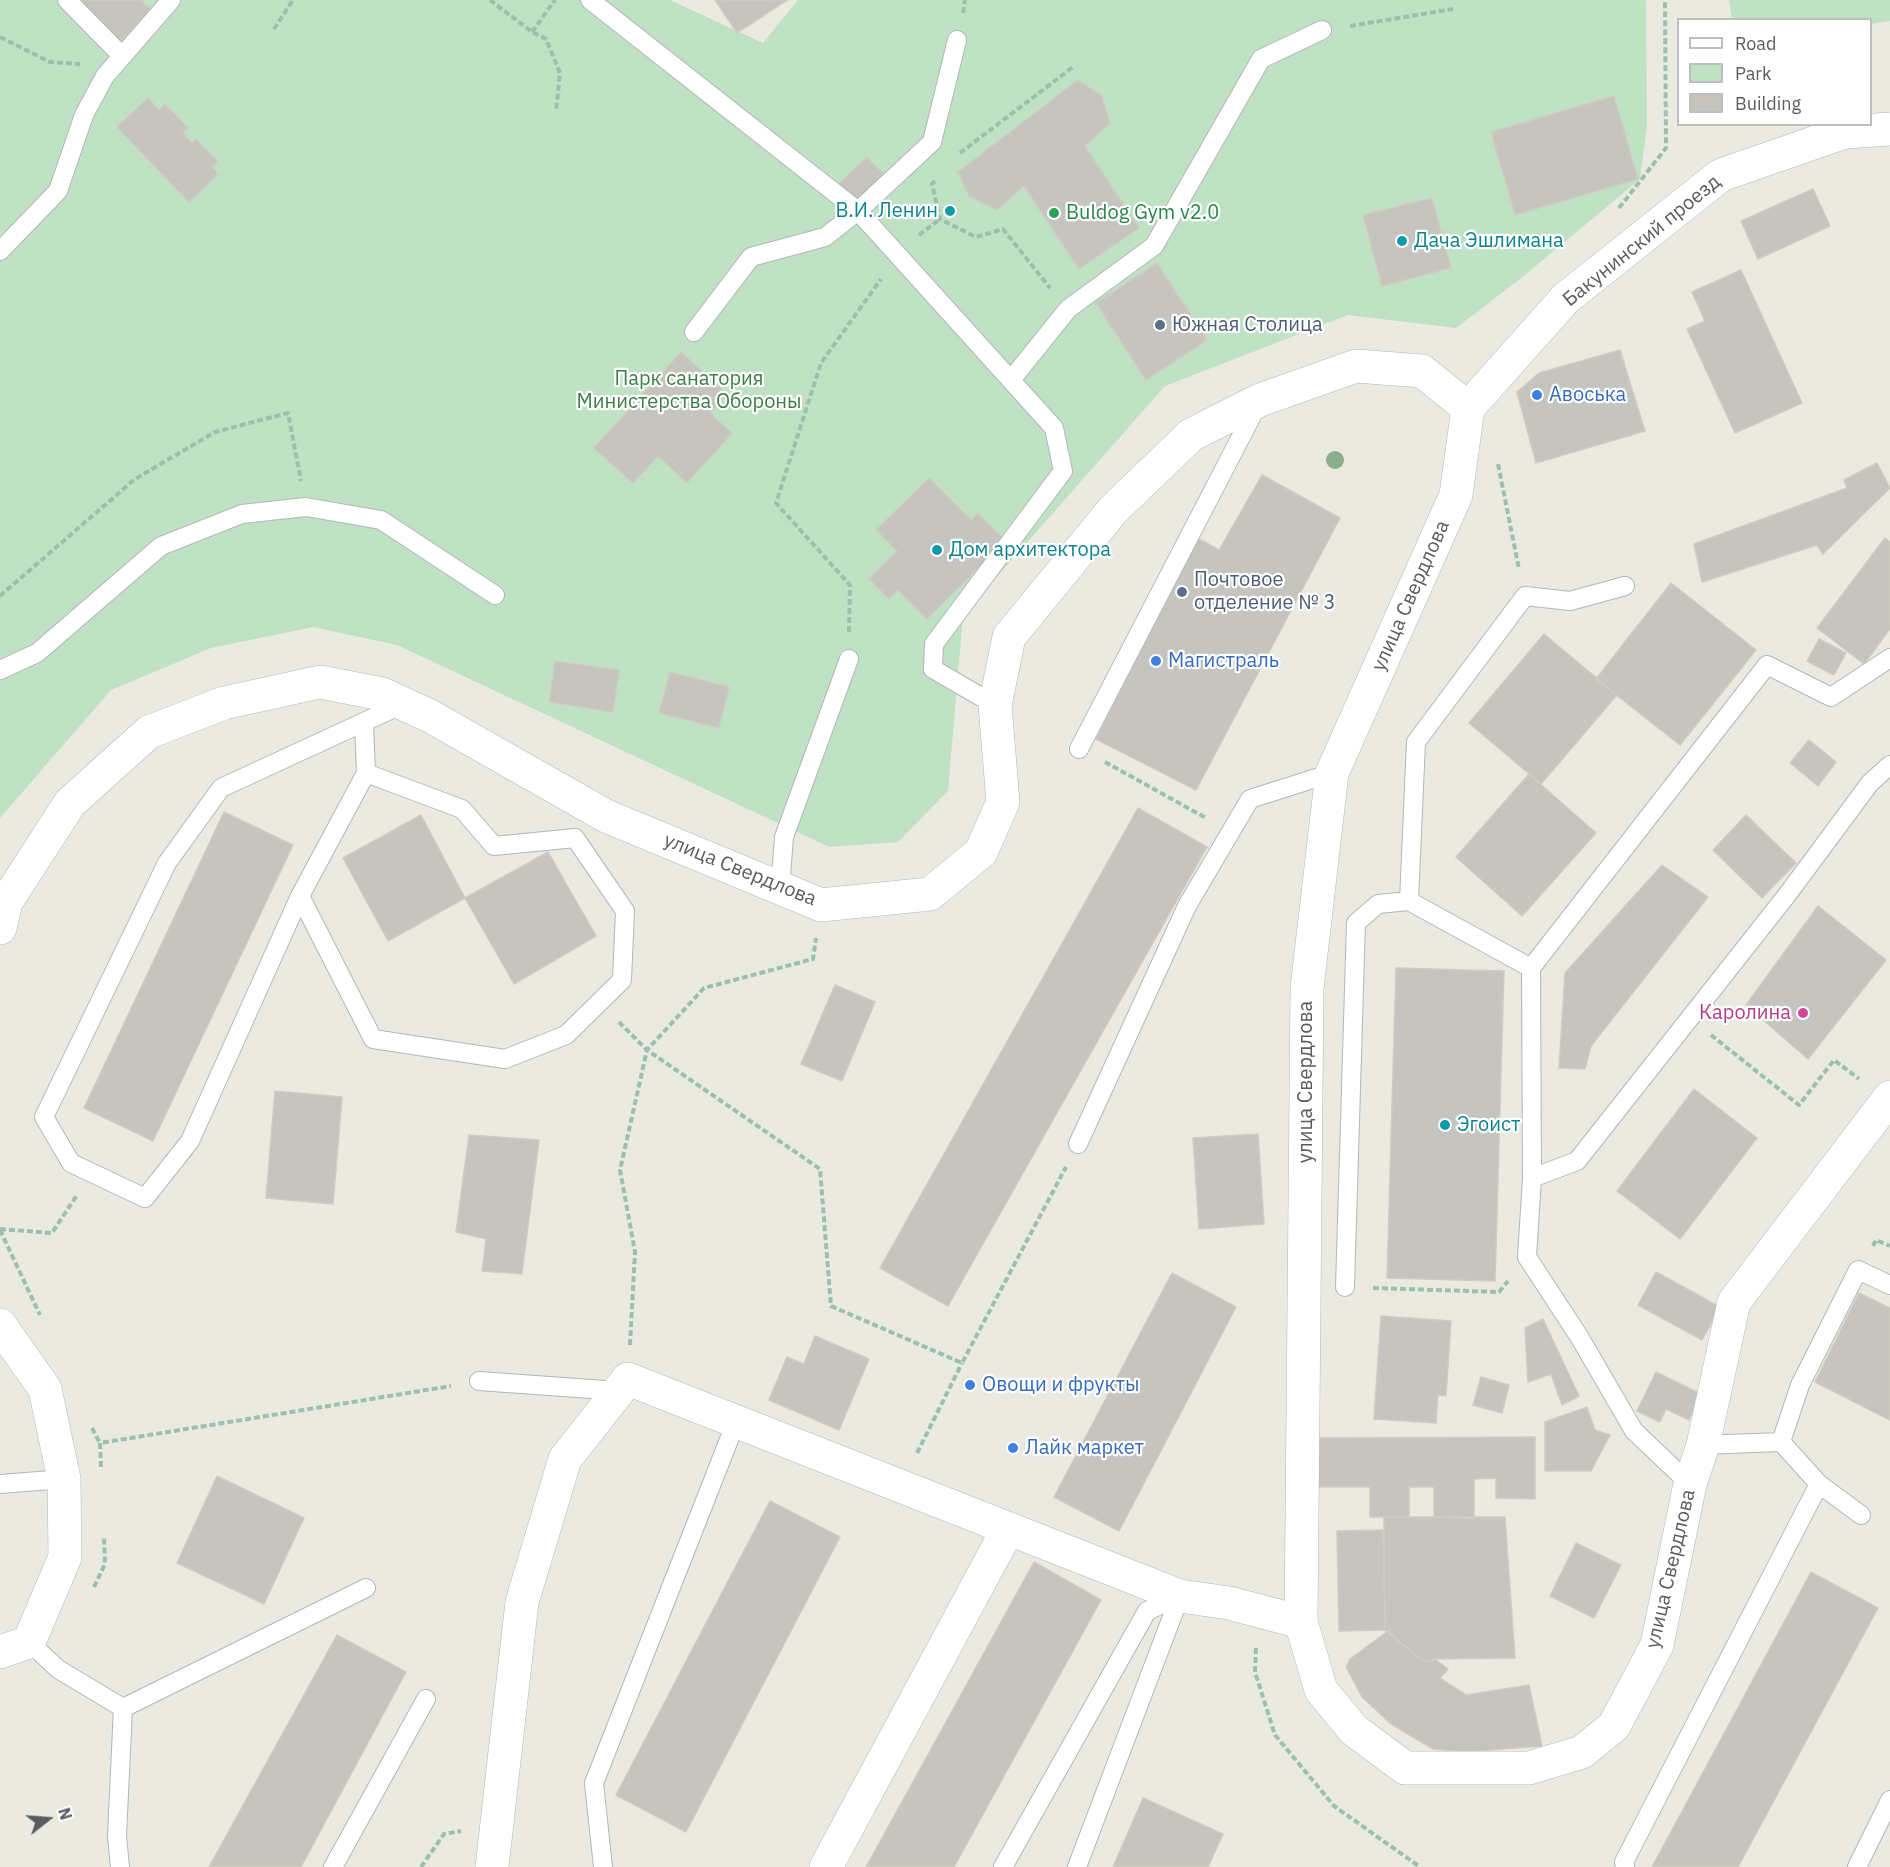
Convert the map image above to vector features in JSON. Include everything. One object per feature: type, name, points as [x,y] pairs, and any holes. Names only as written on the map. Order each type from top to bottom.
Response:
[{"type":"main road","name":"Бакунинский проезд","points":[[1468,408],[1566,297],[1722,175],[1845,132],[1890,129]]},
{"type":"main road","name":"улица Свердлова","points":[[0,928],[6,902],[70,803],[148,732],[224,703],[320,682],[382,694],[606,816],[821,904],[930,894],[981,852],[1003,802],[995,705],[1009,637],[1113,510],[1191,435],[1260,400],[1356,366],[1422,371],[1468,408],[1456,495],[1332,773],[1306,988],[1301,1622],[1322,1690],[1354,1730],[1405,1768],[1529,1768],[1582,1752],[1614,1726],[1657,1645],[1690,1484],[1703,1445],[1734,1302],[1890,1097]]},
{"type":"main road","points":[[0,1325],[45,1389],[64,1479],[65,1557],[15,1647]]},
{"type":"main road","points":[[492,1867],[522,1602],[564,1459],[623,1385],[736,1422],[1180,1596],[1229,1603],[1301,1622]]},
{"type":"main road","points":[[826,1867],[1008,1529]]},
{"type":"lane","points":[[67,0],[117,61]]},
{"type":"lane","points":[[0,251],[58,191],[84,115],[117,61],[171,0]]},
{"type":"lane","points":[[590,0],[858,212],[1054,428],[1063,471],[934,644],[933,669],[995,705]]},
{"type":"lane","points":[[1011,380],[1068,309],[1154,246],[1261,60],[1322,30]]},
{"type":"lane","points":[[694,332],[752,257],[825,237],[858,212],[932,142],[957,40]]},
{"type":"lane","points":[[1079,748],[1260,400]]},
{"type":"lane","points":[[0,670],[37,653],[161,546],[242,514],[306,507],[381,520],[495,595]]},
{"type":"lane","points":[[1409,901],[1416,742],[1524,596],[1570,601],[1625,586]]},
{"type":"lane","points":[[1690,1484],[1634,1431],[1580,1338],[1527,1257],[1532,1178],[1531,968],[1767,665],[1831,697],[1890,658]]},
{"type":"lane","points":[[780,888],[784,837],[849,659]]},
{"type":"lane","points":[[364,723],[366,773],[300,896],[190,1141],[145,1198],[71,1163],[44,1117],[167,862],[221,788],[403,704]]},
{"type":"lane","points":[[1532,1178],[1577,1161],[1870,783],[1890,765]]},
{"type":"lane","points":[[300,896],[373,1039],[505,1059],[566,1035],[622,980],[625,911],[575,838],[494,846],[462,809],[366,773]]},
{"type":"lane","points":[[1078,1144],[1187,906],[1250,799],[1332,773]]},
{"type":"lane","points":[[1345,1287],[1356,923],[1378,904],[1409,901],[1531,968]]},
{"type":"lane","points":[[1781,1442],[1800,1385],[1858,1269],[1890,1285]]},
{"type":"lane","points":[[479,1381],[623,1385]]},
{"type":"lane","points":[[603,1867],[594,1783],[736,1422]]},
{"type":"lane","points":[[1703,1445],[1781,1442]]},
{"type":"lane","points":[[1781,1442],[1819,1484],[1861,1515]]},
{"type":"lane","points":[[0,1484],[64,1479]]},
{"type":"lane","points":[[1625,1867],[1624,1862],[1819,1484]]},
{"type":"lane","points":[[123,1708],[366,1588]]},
{"type":"lane","points":[[1004,1867],[1147,1611],[1180,1596]]},
{"type":"lane","points":[[1077,1867],[1180,1596]]},
{"type":"lane","points":[[15,1647],[58,1669],[123,1708]]},
{"type":"lane","points":[[333,1867],[426,1699]]},
{"type":"lane","points":[[120,1867],[117,1836],[123,1708]]},
{"type":"lane","points":[[1857,1867],[1890,1800]]},
{"type":"path","points":[[274,29],[293,0]]},
{"type":"path","points":[[490,0],[532,32],[546,39],[560,73],[556,111]]},
{"type":"path","points":[[532,32],[555,0]]},
{"type":"path","points":[[1617,210],[1666,148],[1665,0]]},
{"type":"path","points":[[1322,30],[1453,9]]},
{"type":"path","points":[[0,37],[50,62],[117,61]]},
{"type":"path","points":[[954,157],[1073,68]]},
{"type":"path","points":[[940,175],[932,184],[940,219]]},
{"type":"path","points":[[940,219],[976,237],[1003,229],[1068,309]]},
{"type":"path","points":[[920,235],[940,219]]},
{"type":"path","points":[[849,659],[850,585],[776,503],[820,363],[898,256]]},
{"type":"path","points":[[0,596],[135,479],[215,432],[288,413],[306,507]]},
{"type":"path","points":[[1497,460],[1524,596]]},
{"type":"path","points":[[1079,748],[1230,831]]},
{"type":"path","points":[[623,1385],[635,1252],[620,1170],[647,1050],[704,988],[813,959]]},
{"type":"path","points":[[599,1003],[647,1050],[820,1169],[831,1306],[962,1363]]},
{"type":"path","points":[[1690,1018],[1799,1105],[1834,1060],[1859,1080]]},
{"type":"path","points":[[900,1486],[1078,1144]]},
{"type":"path","points":[[0,1229],[52,1233],[92,1173]]},
{"type":"path","points":[[1345,1287],[1498,1292],[1527,1257]]},
{"type":"path","points":[[101,1476],[100,1443],[479,1381]]},
{"type":"path","points":[[91,1596],[105,1564],[103,1531]]},
{"type":"path","points":[[1258,1611],[1255,1672],[1275,1735],[1334,1806],[1420,1867]]},
{"type":"path","points":[[421,1867],[444,1834],[497,1823]]},
{"type":"green space","name":"Парк санатория Министерства Обороны","points":[[0,0],[670,0],[763,43],[798,0],[1646,0],[1647,126],[1640,179],[1520,279],[1456,328],[1348,315],[1165,386],[963,615],[948,791],[898,842],[829,847],[397,645],[313,627],[211,648],[111,690],[0,818]]},
{"type":"green space","points":[[1729,0],[1890,0],[1890,21],[1872,24],[1872,18],[1732,18]]},
{"type":"building","points":[[78,0],[141,0],[151,10],[120,42]]},
{"type":"building","points":[[715,0],[787,0],[737,33]]},
{"type":"building","points":[[1078,80],[1102,96],[1110,123],[1085,146],[1139,228],[1079,269],[1024,186],[997,210],[969,196],[958,172]]},
{"type":"building","points":[[1614,96],[1638,179],[1515,215],[1491,132]]},
{"type":"building","points":[[148,98],[159,110],[165,104],[188,128],[183,133],[192,143],[196,139],[218,161],[212,167],[218,174],[189,202],[117,127]]},
{"type":"building","points":[[867,157],[884,175],[854,203],[837,185]]},
{"type":"building","points":[[1813,189],[1830,226],[1758,259],[1741,221]]},
{"type":"building","points":[[1432,198],[1451,268],[1382,286],[1363,215]]},
{"type":"building","points":[[1157,263],[1207,340],[1146,380],[1096,303]]},
{"type":"building","points":[[1741,270],[1802,403],[1735,433],[1687,329],[1705,321],[1692,292]]},
{"type":"building","points":[[1620,350],[1645,431],[1536,463],[1517,392],[1539,373]]},
{"type":"building","points":[[681,352],[727,394],[710,413],[732,433],[687,483],[658,456],[633,483],[594,448]]},
{"type":"building","points":[[1877,463],[1890,488],[1823,554],[1817,545],[1702,582],[1694,544],[1847,488],[1844,480]]},
{"type":"building","points":[[1262,475],[1340,518],[1196,790],[1096,739],[1196,537],[1219,550]]},
{"type":"building","points":[[929,478],[971,520],[978,513],[1006,541],[927,619],[898,590],[889,599],[869,579],[897,551],[876,530]]},
{"type":"building","points":[[1885,538],[1890,542],[1890,629],[1864,664],[1817,628]]},
{"type":"building","points":[[1671,583],[1756,650],[1680,745],[1596,679]]},
{"type":"building","points":[[1544,634],[1617,695],[1541,784],[1469,723]]},
{"type":"building","points":[[1819,639],[1846,653],[1834,675],[1807,661]]},
{"type":"building","points":[[555,661],[619,670],[613,712],[549,702]]},
{"type":"building","points":[[670,672],[729,687],[719,728],[659,713]]},
{"type":"building","points":[[1809,740],[1836,762],[1818,786],[1790,763]]},
{"type":"building","points":[[1529,774],[1596,833],[1522,916],[1456,857]]},
{"type":"building","points":[[1138,808],[1207,847],[948,1306],[880,1268]]},
{"type":"building","points":[[224,812],[293,845],[153,1141],[84,1108]]},
{"type":"building","points":[[421,815],[465,898],[388,941],[343,858]]},
{"type":"building","points":[[1746,815],[1796,863],[1762,898],[1713,850]]},
{"type":"building","points":[[548,852],[596,936],[514,984],[465,898]]},
{"type":"building","points":[[1662,865],[1708,897],[1591,1046],[1585,1069],[1559,1068],[1565,973]]},
{"type":"building","points":[[1818,906],[1886,960],[1808,1059],[1746,1005]]},
{"type":"building","name":"Эгоист","points":[[1396,968],[1504,971],[1495,1281],[1387,1278]]},
{"type":"building","points":[[835,985],[875,1002],[842,1081],[801,1064]]},
{"type":"building","points":[[1694,1089],[1757,1138],[1680,1239],[1617,1191]]},
{"type":"building","points":[[275,1091],[342,1097],[333,1204],[266,1198]]},
{"type":"building","points":[[1258,1134],[1264,1224],[1199,1229],[1193,1138]]},
{"type":"building","points":[[469,1135],[539,1140],[522,1274],[482,1271],[486,1239],[456,1232]]},
{"type":"building","points":[[1656,1272],[1720,1307],[1702,1340],[1638,1305]]},
{"type":"building","points":[[1172,1273],[1236,1307],[1119,1531],[1054,1497]]},
{"type":"building","points":[[1859,1293],[1890,1308],[1890,1420],[1815,1382]]},
{"type":"building","points":[[1381,1316],[1451,1321],[1446,1396],[1438,1395],[1436,1423],[1374,1419]]},
{"type":"building","points":[[1543,1319],[1579,1396],[1562,1405],[1551,1374],[1528,1382],[1525,1328]]},
{"type":"building","points":[[815,1336],[869,1359],[839,1430],[769,1400],[787,1357],[804,1364]]},
{"type":"building","points":[[1656,1372],[1701,1394],[1689,1420],[1666,1409],[1660,1422],[1637,1411]]},
{"type":"building","points":[[1481,1377],[1509,1385],[1502,1413],[1473,1405]]},
{"type":"building","points":[[1587,1407],[1595,1430],[1610,1435],[1591,1471],[1545,1471],[1545,1422]]},
{"type":"building","points":[[1535,1437],[1535,1499],[1496,1498],[1496,1478],[1474,1479],[1474,1519],[1434,1517],[1434,1487],[1409,1487],[1409,1517],[1370,1517],[1370,1487],[1314,1487],[1314,1438]]},
{"type":"building","points":[[217,1476],[304,1518],[264,1604],[177,1563]]},
{"type":"building","points":[[770,1501],[840,1537],[686,1832],[616,1795]]},
{"type":"building","points":[[1384,1517],[1505,1517],[1515,1658],[1435,1659],[1424,1662],[1385,1630]]},
{"type":"building","points":[[1383,1530],[1385,1630],[1339,1631],[1337,1531]]},
{"type":"building","points":[[1576,1543],[1621,1565],[1594,1618],[1550,1596]]},
{"type":"building","points":[[1034,1562],[1101,1600],[954,1867],[866,1867]]},
{"type":"building","points":[[1811,1572],[1878,1608],[1738,1867],[1652,1867]]},
{"type":"building","points":[[1388,1631],[1424,1662],[1435,1659],[1448,1669],[1440,1678],[1466,1695],[1529,1685],[1542,1746],[1464,1752],[1433,1749],[1391,1724],[1362,1697],[1346,1667],[1350,1659]]},
{"type":"building","points":[[337,1635],[406,1672],[301,1867],[209,1867]]},
{"type":"building","points":[[1143,1798],[1223,1834],[1208,1867],[1113,1867]]},
{"type":"place","name":"В.И. Ленин","points":[[950,211]]},
{"type":"place","name":"Buldog Gym v2.0","points":[[1054,213]]},
{"type":"place","name":"Дача Эшлимана","points":[[1402,241]]},
{"type":"place","name":"Южная Столица","points":[[1160,325]]},
{"type":"place","name":"Авоська","points":[[1537,395]]},
{"type":"place","name":"Дом архитектора","points":[[937,550]]},
{"type":"place","name":"Почтовое отделение № 3","points":[[1182,592]]},
{"type":"place","name":"Магистраль","points":[[1156,661]]},
{"type":"place","name":"Каролина","points":[[1803,1013]]},
{"type":"place","name":"Эгоист","points":[[1445,1125]]},
{"type":"place","name":"Овощи и фрукты","points":[[970,1385]]},
{"type":"place","name":"Лайк маркет","points":[[1013,1448]]}]
